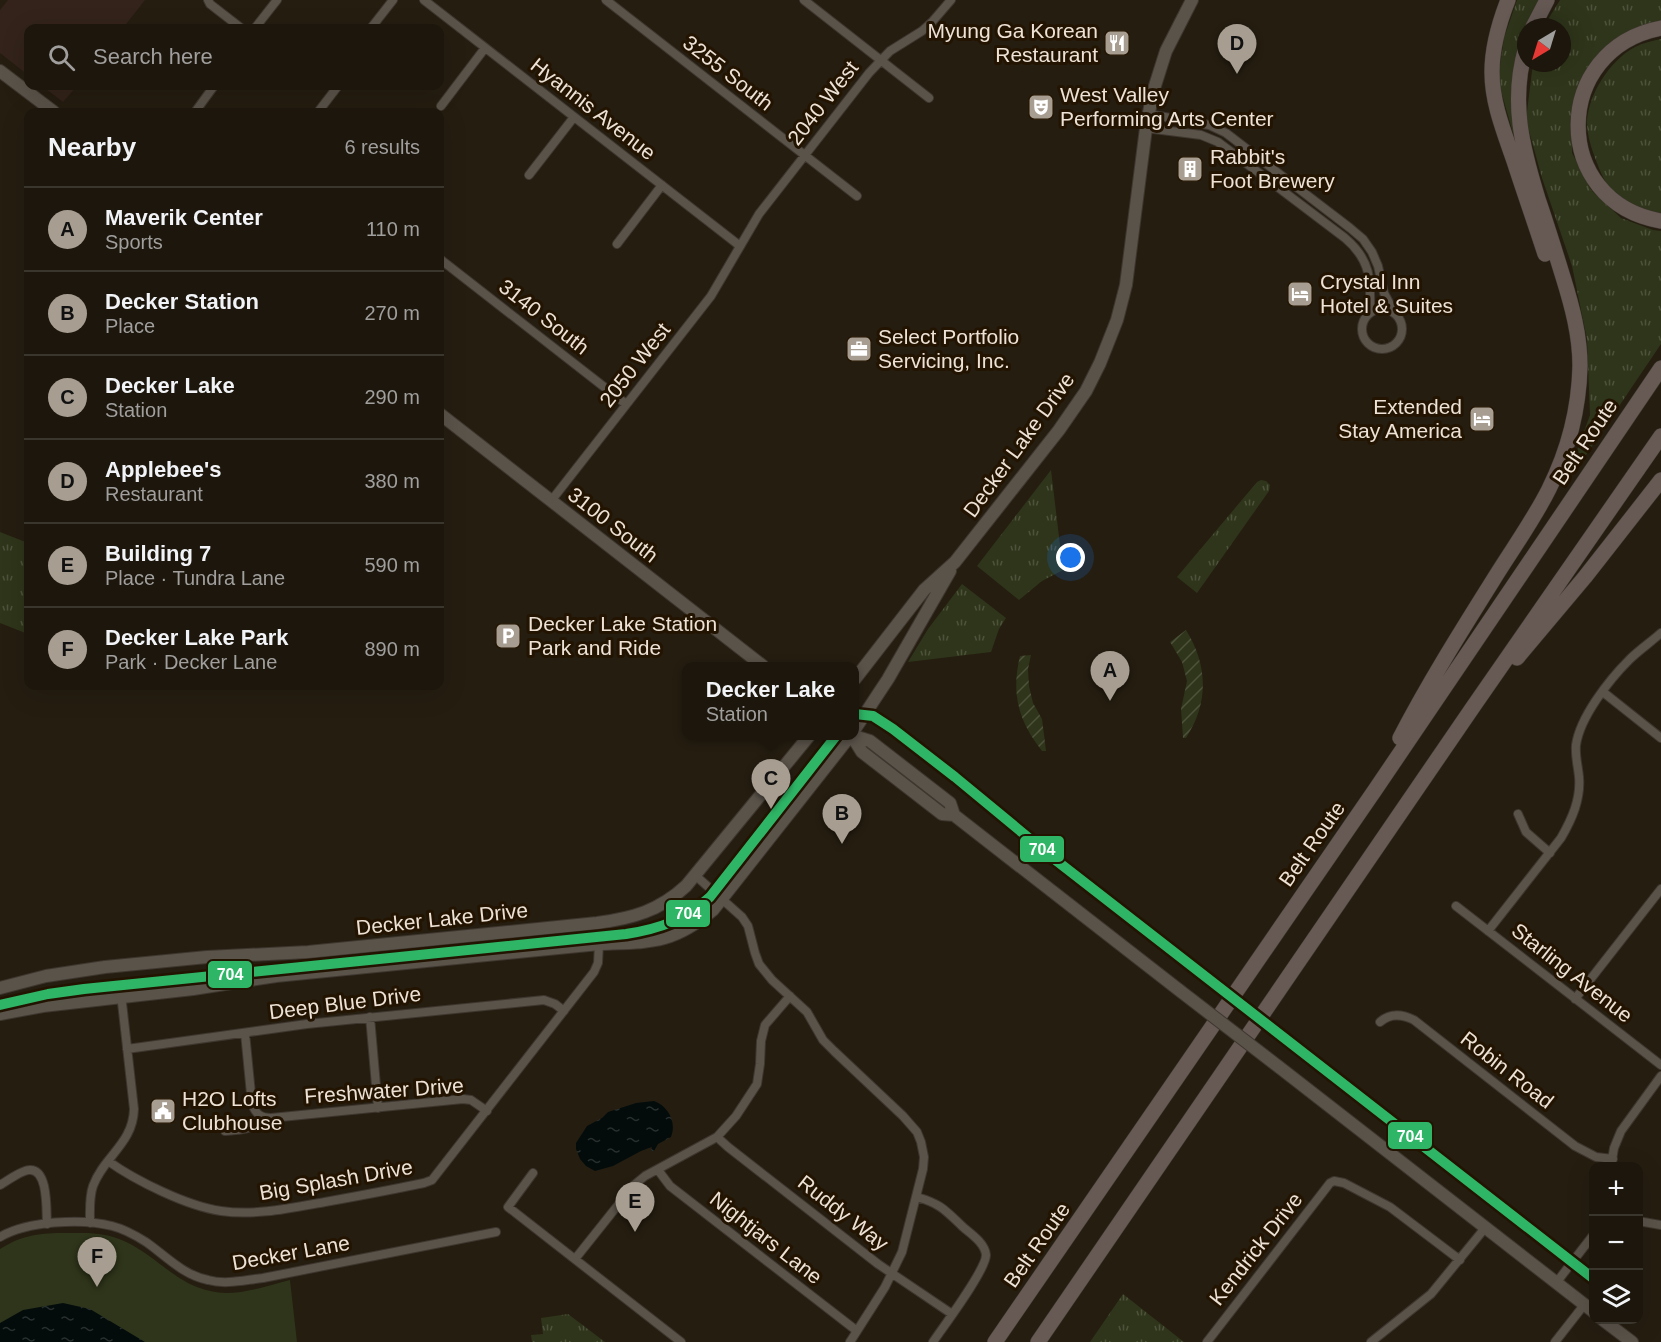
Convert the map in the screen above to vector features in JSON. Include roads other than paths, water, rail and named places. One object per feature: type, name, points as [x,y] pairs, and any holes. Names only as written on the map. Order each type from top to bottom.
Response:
[{"type":"highway","points":[[1508,0],[1495,38],[1492,62],[1493,86],[1500,122],[1563,306],[1570,337],[1572,392],[1562,456]]},
{"type":"highway","points":[[1538,18],[1547,0]]},
{"type":"highway","points":[[1661,28],[1632,37],[1614,48],[1600,62],[1583,91],[1577,123],[1584,161],[1600,188],[1624,208],[1643,217],[1661,221]]},
{"type":"highway","points":[[1375,790],[1405,727],[1430,683],[1543,500],[1562,456],[1577,399],[1579,346],[1571,303],[1522,141],[1518,116],[1520,72]]},
{"type":"highway","name":"Belt Route","points":[[995,1342],[1375,790],[1661,368]]},
{"type":"highway","points":[[1038,1342],[1661,436]]},
{"type":"highway","points":[[1473,707],[1564,603],[1661,480]]},
{"type":"street","points":[[208,0],[236,24]]},
{"type":"street","points":[[258,24],[277,0]]},
{"type":"street","points":[[374,24],[393,0]]},
{"type":"street","name":"Hyannis Avenue","points":[[424,0],[740,246]]},
{"type":"street","name":"3255 South","points":[[606,0],[857,196]]},
{"type":"street","name":"2040 West","points":[[740,246],[759,214],[868,73],[890,51],[927,26],[951,0]]},
{"type":"street","name":"Decker Lake Drive","points":[[859,723],[888,679],[955,562],[1074,410],[1100,363],[1117,320],[1126,285],[1148,114],[1156,79],[1166,51],[1192,0]]},
{"type":"street","points":[[810,2],[930,98]]},
{"type":"street","points":[[441,106],[485,48]]},
{"type":"street","points":[[0,71],[24,89]]},
{"type":"street","points":[[25,90],[49,108]]},
{"type":"street","points":[[198,108],[211,90]]},
{"type":"street","points":[[321,108],[335,90]]},
{"type":"street","points":[[1146,128],[1201,135],[1218,142],[1345,238],[1357,249],[1366,264],[1371,293],[1370,312],[1363,321],[1362,333],[1368,344],[1378,349],[1394,345],[1401,335],[1402,323],[1384,293],[1378,266],[1363,239],[1226,133],[1209,125],[1148,114]]},
{"type":"street","points":[[529,175],[574,117]]},
{"type":"street","points":[[617,244],[662,185]]},
{"type":"street","name":"2050 West","points":[[551,501],[711,296],[740,246]]},
{"type":"street","name":"3140 South","points":[[444,261],[626,404]]},
{"type":"street","points":[[1370,312],[1383,308],[1394,312]]},
{"type":"street","name":"3100 South","points":[[444,417],[758,662]]},
{"type":"street","name":"Decker Lake Drive","points":[[859,674],[924,590],[955,562]]},
{"type":"street","points":[[1488,931],[1565,832],[1579,791],[1577,738],[1585,717],[1631,659],[1661,633]]},
{"type":"street","points":[[1603,692],[1661,738]]},
{"type":"street","points":[[859,737],[870,741],[950,803],[954,815],[1589,1308],[1555,1342]]},
{"type":"street","name":"Decker Lake Drive","points":[[0,988],[46,976],[89,969],[207,957],[319,951],[636,916],[669,900],[696,876],[805,740]]},
{"type":"street","name":"Decker Lake Drive","points":[[0,1014],[121,991],[193,989],[276,976],[664,939],[687,930],[713,910],[848,740]]},
{"type":"street","points":[[1518,814],[1526,832],[1550,853]]},
{"type":"street","points":[[696,876],[742,917],[748,926],[759,964],[772,980],[807,1012],[823,1040],[903,1116],[917,1132],[921,1142],[924,1157],[917,1197],[902,1252],[878,1300],[850,1342]]},
{"type":"street","points":[[1575,999],[1661,889]]},
{"type":"street","name":"Starling Avenue","points":[[1456,906],[1661,1065]]},
{"type":"street","name":"Big Splash Drive","points":[[108,1161],[170,1195],[195,1205],[244,1213],[279,1210],[424,1184],[432,1180],[597,968],[599,944]]},
{"type":"street","points":[[90,1223],[92,1188],[99,1174],[128,1135],[134,1121],[121,991]]},
{"type":"street","points":[[575,1259],[634,1185],[645,1176],[717,1137],[736,1116],[753,1092],[759,1076],[762,1033],[771,1017],[790,996]]},
{"type":"street","name":"Deep Blue Drive","points":[[127,1049],[370,1017],[544,1000],[550,1001],[564,1011]]},
{"type":"street","name":"Robin Road","points":[[1380,1022],[1389,1016],[1396,1015],[1407,1016],[1414,1020],[1575,1146],[1609,1162]]},
{"type":"street","points":[[370,1017],[378,1108]]},
{"type":"street","points":[[225,1131],[252,1127],[260,1117],[252,1104],[245,1033]]},
{"type":"street","points":[[1612,1162],[1614,1148],[1621,1131],[1661,1076]]},
{"type":"street","name":"Freshwater Drive","points":[[260,1117],[271,1118],[463,1099],[471,1100],[486,1110]]},
{"type":"street","name":"Ruddy Way","points":[[717,1137],[892,1273],[952,1314]]},
{"type":"street","points":[[0,1185],[27,1170],[31,1169],[37,1173],[45,1185],[47,1224]]},
{"type":"street","name":"Nightjars Lane","points":[[658,1170],[670,1186],[857,1331]]},
{"type":"street","points":[[533,1173],[508,1207],[681,1342]]},
{"type":"street","name":"Kendrick Drive","points":[[1207,1342],[1329,1185],[1336,1181],[1390,1207],[1460,1260]]},
{"type":"street","points":[[917,1197],[942,1207],[979,1241],[986,1255],[981,1269],[933,1342]]},
{"type":"street","points":[[1643,1222],[1661,1225]]},
{"type":"street","name":"Decker Lane","points":[[0,1237],[21,1227],[47,1224],[102,1224],[124,1230],[146,1242],[188,1273],[208,1280],[232,1283],[495,1233]]},
{"type":"street","points":[[1371,1342],[1431,1294],[1485,1228]]},
{"type":"street","points":[[1556,1283],[1589,1239]]},
{"type":"street","points":[[1608,1324],[1632,1342]]},
{"type":"water","points":[[654,1101],[670,1115],[673,1126],[671,1137],[658,1144],[654,1151],[651,1151],[652,1147],[641,1151],[613,1166],[595,1171],[586,1166],[580,1159],[576,1143],[587,1126],[608,1112],[636,1103]]},
{"type":"water","points":[[63,1303],[90,1309],[145,1342],[0,1342],[0,1323],[23,1310]]},
{"type":"place","name":"Myung Ga Korean Restaurant","points":[[1117,43]]},
{"type":"place","name":"Applebee's","points":[[1237,74]]},
{"type":"place","name":"West Valley Performing Arts Center","points":[[1041,107]]},
{"type":"place","name":"Rabbit's Foot Brewery","points":[[1190,169]]},
{"type":"place","name":"Crystal Inn Hotel & Suites","points":[[1300,294]]},
{"type":"place","name":"Select Portfolio Servicing, Inc.","points":[[859,349]]},
{"type":"place","name":"Extended Stay America","points":[[1482,419]]},
{"type":"place","name":"Decker Lake Station Park and Ride","points":[[508,636]]},
{"type":"place","name":"Maverik Center","points":[[1110,701]]},
{"type":"place","name":"Decker Lake","points":[[771,809]]},
{"type":"place","name":"Decker Station","points":[[842,844]]},
{"type":"place","name":"H2O Lofts Clubhouse","points":[[163,1111]]},
{"type":"place","name":"Building 7","points":[[635,1232]]},
{"type":"place","name":"Decker Lake Park","points":[[97,1287]]}]
